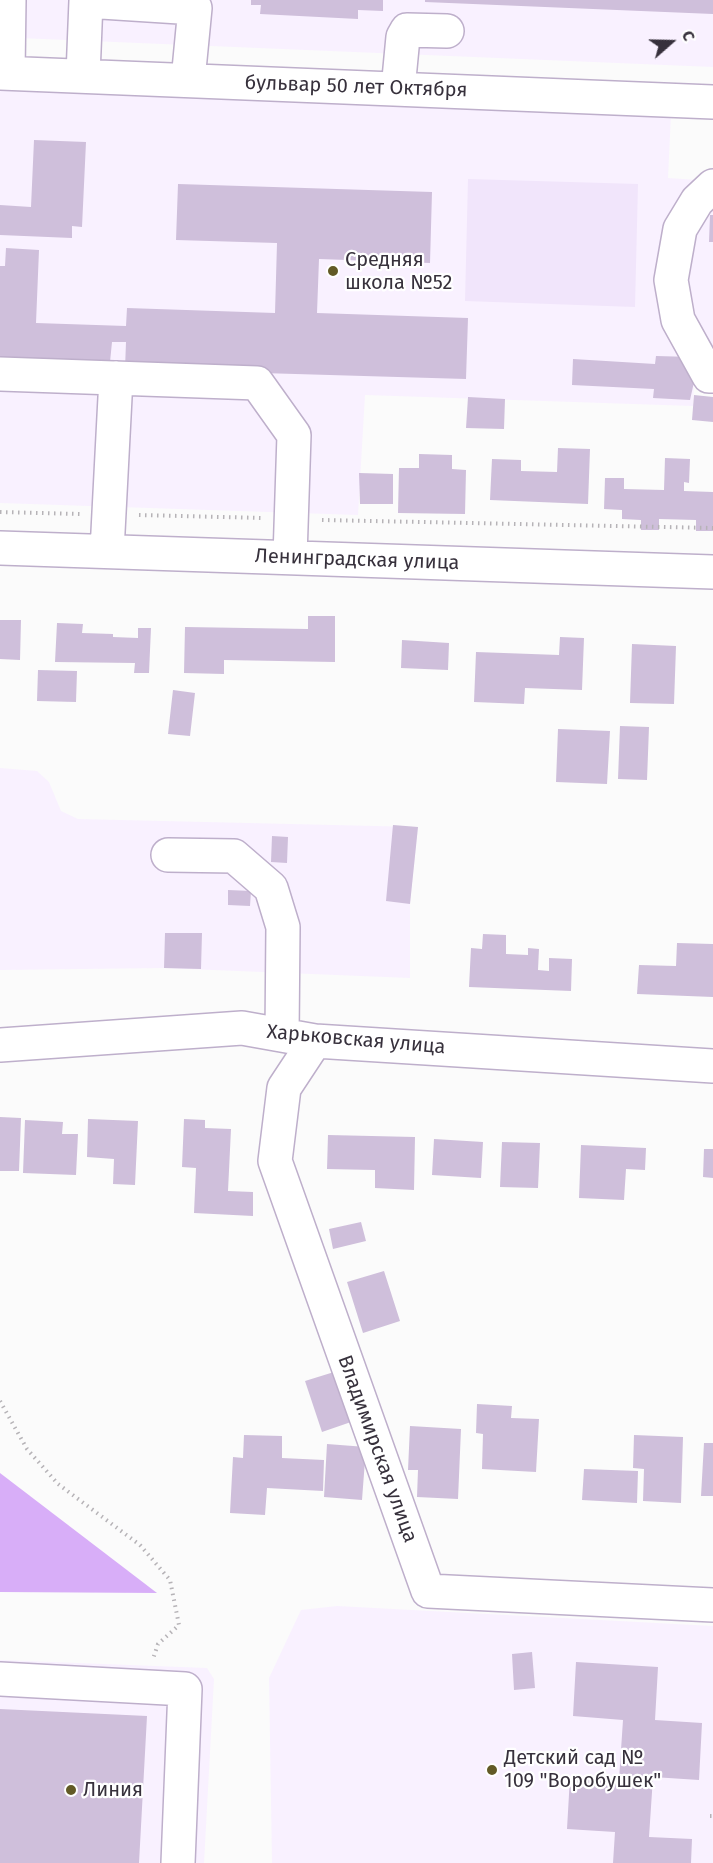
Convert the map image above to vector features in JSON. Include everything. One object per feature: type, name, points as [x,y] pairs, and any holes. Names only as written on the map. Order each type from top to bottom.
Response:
[{"type":"street","points":[[4,72],[9,0]]},
{"type":"street","points":[[83,75],[86,1],[195,8],[188,80]]},
{"type":"street","points":[[398,89],[403,37],[407,30],[447,32]]},
{"type":"street","name":"бульвар 50 лет Октября","points":[[4,72],[713,102]]},
{"type":"street","points":[[713,186],[697,201],[680,229],[671,279],[678,320],[709,376],[713,376]]},
{"type":"street","points":[[0,374],[257,383],[294,435],[290,557]]},
{"type":"street","points":[[107,551],[116,378]]},
{"type":"street","name":"Ленинградская улица","points":[[0,548],[713,572]]},
{"type":"street","points":[[168,855],[234,856],[271,888],[283,927],[282,1035]]},
{"type":"street","name":"Харьковская улица","points":[[0,1045],[242,1028],[315,1041],[713,1066]]},
{"type":"street","name":"Владимирская улица","points":[[315,1041],[284,1088],[275,1161],[428,1591],[713,1605]]},
{"type":"street","points":[[0,1679],[185,1689],[178,1863]]},
{"type":"path","points":[[0,512],[713,528]]},
{"type":"path","points":[[0,1401],[27,1449],[58,1484],[140,1545],[170,1580],[179,1624],[158,1644],[151,1666]]},
{"type":"shaded area","points":[[19,0],[713,0],[713,67],[19,38]]},
{"type":"shaded area","name":"Средняя школа №52","points":[[0,88],[671,114],[668,178],[713,181],[713,383],[694,382],[693,406],[365,395],[358,515],[0,503]]},
{"type":"shaded area","points":[[468,179],[638,184],[635,307],[465,301]]},
{"type":"shaded area","points":[[0,768],[37,771],[49,782],[61,811],[78,819],[418,827],[410,904],[410,978],[164,968],[0,970]]},
{"type":"shaded area","points":[[0,1473],[157,1593],[0,1592]]},
{"type":"shaded area","name":"Детский сад № 109 \"Воробушек\"","points":[[337,1606],[713,1626],[713,1863],[272,1863],[269,1678],[301,1610]]},
{"type":"shaded area","points":[[0,1660],[207,1668],[214,1679],[204,1863],[0,1863]]},
{"type":"building","points":[[251,0],[383,0],[383,11],[358,10],[358,19],[260,14],[261,5],[251,5]]},
{"type":"building","points":[[425,0],[713,0],[713,14],[425,2]]},
{"type":"building","points":[[34,140],[86,142],[82,227],[72,226],[72,238],[0,235],[0,205],[31,207]]},
{"type":"building","points":[[178,184],[432,192],[430,263],[319,259],[317,313],[468,318],[466,379],[125,369],[126,342],[112,342],[110,362],[0,358],[0,266],[5,266],[6,248],[39,250],[36,323],[126,326],[127,308],[275,313],[277,243],[176,240]]},
{"type":"building","points":[[710,215],[713,215],[713,242],[709,242]]},
{"type":"building","points":[[656,356],[692,357],[694,382],[690,400],[653,398],[654,389],[572,385],[573,359],[655,364]]},
{"type":"building","points":[[694,395],[713,397],[713,422],[692,420]]},
{"type":"building","points":[[468,397],[505,399],[504,429],[466,428]]},
{"type":"building","points":[[558,448],[590,449],[588,504],[490,500],[492,459],[521,460],[521,471],[557,472]]},
{"type":"building","points":[[419,454],[452,455],[452,469],[466,470],[465,514],[398,513],[399,468],[419,468]]},
{"type":"building","points":[[665,458],[690,459],[689,483],[684,482],[684,491],[713,492],[713,531],[696,531],[696,520],[659,519],[659,530],[641,530],[641,520],[622,519],[622,510],[604,509],[605,478],[624,478],[624,489],[664,490]]},
{"type":"building","points":[[359,473],[393,474],[393,504],[360,504]]},
{"type":"building","points":[[308,616],[335,616],[335,662],[224,660],[224,674],[184,673],[185,627],[308,629]]},
{"type":"building","points":[[0,620],[21,620],[20,660],[0,659]]},
{"type":"building","points":[[57,623],[83,624],[82,633],[113,634],[113,637],[138,638],[138,628],[151,628],[149,673],[134,673],[135,663],[55,662]]},
{"type":"building","points":[[560,637],[584,638],[582,690],[525,688],[524,704],[474,702],[476,652],[559,655]]},
{"type":"building","points":[[402,640],[449,643],[448,670],[401,668]]},
{"type":"building","points":[[632,644],[676,646],[674,704],[630,703]]},
{"type":"building","points":[[38,670],[77,671],[76,702],[37,701]]},
{"type":"building","points":[[173,690],[195,693],[190,736],[168,734]]},
{"type":"building","points":[[620,726],[649,727],[647,780],[618,779]]},
{"type":"building","points":[[558,729],[610,731],[607,784],[556,782]]},
{"type":"building","points":[[393,825],[418,827],[410,904],[386,901]]},
{"type":"building","points":[[272,836],[288,837],[287,863],[271,862]]},
{"type":"building","points":[[228,890],[251,891],[250,906],[228,905]]},
{"type":"building","points":[[165,933],[202,933],[201,969],[164,968]]},
{"type":"building","points":[[483,934],[506,935],[506,954],[528,955],[528,948],[539,949],[538,970],[549,971],[549,958],[572,959],[571,991],[469,987],[471,948],[482,949]]},
{"type":"building","points":[[677,943],[713,944],[713,997],[637,994],[639,965],[676,966]]},
{"type":"building","points":[[0,1117],[21,1118],[19,1171],[0,1171]]},
{"type":"building","points":[[88,1119],[138,1121],[135,1185],[113,1184],[114,1159],[87,1157]]},
{"type":"building","points":[[184,1119],[205,1120],[205,1128],[231,1129],[228,1191],[253,1192],[253,1216],[194,1213],[196,1168],[182,1167]]},
{"type":"building","points":[[25,1120],[63,1122],[62,1134],[78,1134],[76,1175],[23,1173]]},
{"type":"building","points":[[328,1135],[415,1137],[414,1190],[375,1188],[375,1170],[327,1169]]},
{"type":"building","points":[[434,1139],[483,1142],[481,1178],[432,1175]]},
{"type":"building","points":[[502,1142],[540,1143],[538,1188],[500,1187]]},
{"type":"building","points":[[581,1145],[646,1148],[645,1170],[626,1169],[624,1200],[579,1198]]},
{"type":"building","points":[[704,1149],[713,1149],[713,1178],[703,1177]]},
{"type":"building","points":[[361,1222],[366,1241],[333,1249],[329,1229]]},
{"type":"building","points":[[384,1271],[400,1321],[363,1333],[347,1282]]},
{"type":"building","points":[[334,1372],[351,1422],[322,1432],[305,1381]]},
{"type":"building","points":[[477,1404],[512,1406],[511,1418],[539,1419],[536,1472],[482,1469],[483,1434],[476,1433]]},
{"type":"building","points":[[410,1426],[461,1429],[458,1499],[417,1497],[418,1470],[408,1470]]},
{"type":"building","points":[[244,1435],[282,1436],[282,1458],[324,1460],[323,1491],[267,1488],[265,1515],[230,1513],[233,1457],[243,1458]]},
{"type":"building","points":[[634,1435],[683,1437],[681,1503],[643,1501],[644,1469],[633,1468]]},
{"type":"building","points":[[704,1443],[713,1443],[713,1496],[701,1496]]},
{"type":"building","points":[[327,1444],[366,1447],[362,1500],[324,1497]]},
{"type":"building","points":[[584,1469],[638,1471],[637,1503],[582,1500]]},
{"type":"building","points":[[532,1652],[535,1688],[514,1690],[512,1654]]},
{"type":"building","points":[[576,1662],[658,1667],[655,1720],[702,1723],[699,1780],[653,1777],[649,1837],[692,1839],[691,1863],[613,1863],[615,1832],[567,1829],[570,1777],[619,1780],[623,1720],[573,1716]]},
{"type":"building","name":"Линия","points":[[0,1709],[147,1716],[139,1863],[0,1863]]},
{"type":"place","name":"Средняя школа №52","points":[[333,271]]},
{"type":"place","name":"Детский сад № 109 \"Воробушек\"","points":[[492,1770]]},
{"type":"place","name":"Линия","points":[[71,1790]]}]
